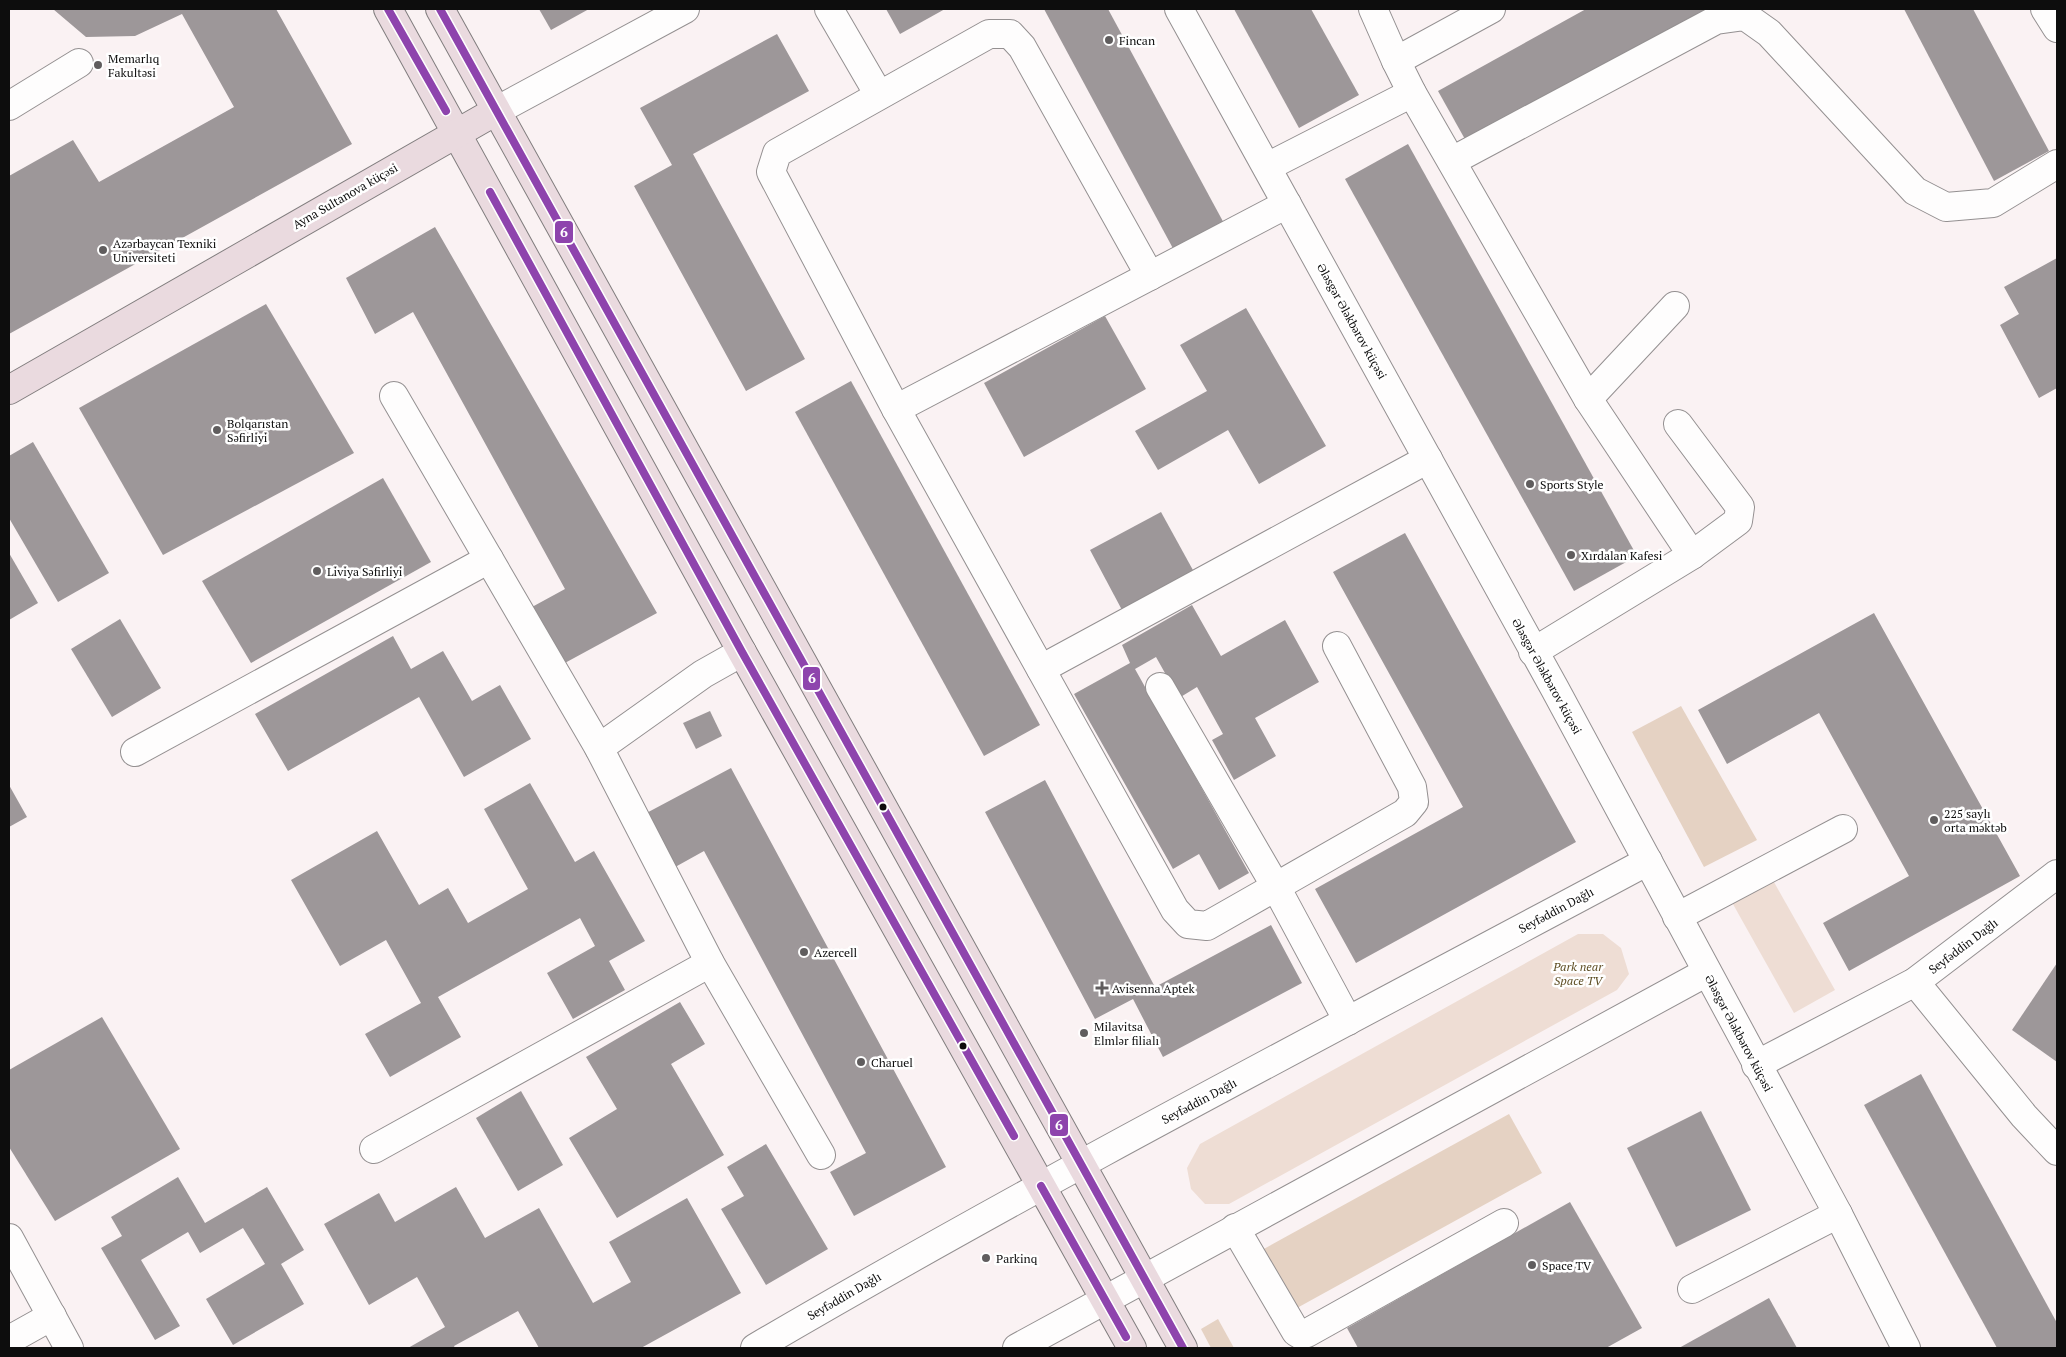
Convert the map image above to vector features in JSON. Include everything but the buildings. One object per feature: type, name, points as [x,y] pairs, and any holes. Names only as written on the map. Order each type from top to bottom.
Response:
[{"type":"main road","points":[[388,9],[742,652],[1132,1348]]},
{"type":"main road","points":[[440,9],[1183,1348]]},
{"type":"main road","name":"Ayna Sultanova küçəsi","points":[[9,390],[496,111]]},
{"type":"street","name":"Ayna Sultanova küçəsi","points":[[496,111],[685,9]]},
{"type":"street","points":[[829,9],[879,95]]},
{"type":"street","name":"Ələsgər Ələkbərov küçəsi","points":[[1179,9],[1648,862],[1838,1214],[1906,1348]]},
{"type":"street","points":[[1373,9],[1412,92],[1588,399],[1692,555]]},
{"type":"street","points":[[1396,61],[1491,9]]},
{"type":"street","points":[[2045,9],[2057,28]]},
{"type":"street","points":[[1452,161],[1716,20],[1745,16],[1769,33],[1915,191],[1946,207],[1993,203],[2057,164]]},
{"type":"street","points":[[1150,276],[1022,48],[1010,34],[989,34],[777,153],[771,172],[896,409],[1175,910],[1188,924],[1207,926],[1405,813],[1414,802],[1412,787],[1337,646]]},
{"type":"street","points":[[9,106],[79,63]]},
{"type":"street","points":[[1267,167],[1412,92]]},
{"type":"street","points":[[896,409],[1287,204]]},
{"type":"street","points":[[1588,399],[1675,306]]},
{"type":"street","points":[[394,396],[600,748],[710,963],[821,1155]]},
{"type":"street","points":[[1533,652],[1692,555],[1738,521],[1740,507],[1678,424]]},
{"type":"street","points":[[1041,669],[1428,459]]},
{"type":"street","points":[[135,752],[489,558]]},
{"type":"street","points":[[600,748],[703,674],[742,652]]},
{"type":"street","points":[[1160,687],[1276,887],[1348,1020]]},
{"type":"street","points":[[1677,917],[1843,829]]},
{"type":"street","name":"Seyfəddin Dağlı","points":[[755,1348],[872,1280],[1041,1186],[1348,1020],[1648,862]]},
{"type":"street","name":"Seyfəddin Dağlı","points":[[1756,1065],[1915,982],[2057,874]]},
{"type":"street","points":[[374,1148],[710,963]]},
{"type":"street","points":[[1017,1348],[1706,972]]},
{"type":"street","points":[[1915,982],[2024,1116],[2057,1151]]},
{"type":"street","points":[[1692,1289],[1838,1214]]},
{"type":"street","points":[[1235,1228],[1296,1332],[1301,1335],[1504,1223]]},
{"type":"street","points":[[9,1238],[69,1348]]},
{"type":"street","points":[[9,1340],[52,1316]]},
{"type":"green space","points":[[1770,875],[1835,990],[1794,1013],[1729,897]]},
{"type":"green space","name":"Park near Space TV","points":[[1578,934],[1603,934],[1621,948],[1629,974],[1617,990],[1229,1204],[1205,1204],[1191,1189],[1187,1168],[1200,1144]]},
{"type":"shaded area","points":[[1681,706],[1757,840],[1704,867],[1632,732]]},
{"type":"shaded area","points":[[1509,1114],[1542,1173],[1297,1308],[1262,1250]]},
{"type":"shaded area","points":[[1218,1319],[1234,1348],[1211,1348],[1201,1329]]},
{"type":"transit line","name":"6","points":[[388,9],[446,111]]},
{"type":"transit line","name":"6","points":[[440,9],[1183,1348]]},
{"type":"transit line","name":"6","points":[[490,192],[742,652],[1014,1136]]},
{"type":"transit line","name":"6","points":[[1041,1186],[1126,1337]]},
{"type":"place","name":"Fincan","points":[[1109,40]]},
{"type":"place","name":"Memarlıq Fakultəsi","points":[[98,65]]},
{"type":"place","name":"Azərbaycan Texniki Universiteti","points":[[103,250]]},
{"type":"place","name":"Bolqarıstan Səfirliyi","points":[[217,430]]},
{"type":"place","name":"Sports Style","points":[[1530,484]]},
{"type":"place","name":"Xırdalan Kafesi","points":[[1571,555]]},
{"type":"place","name":"Liviya Səfirliyi","points":[[317,571]]},
{"type":"place","name":"225 saylı orta məktəb","points":[[1934,820]]},
{"type":"place","name":"Azercell","points":[[804,952]]},
{"type":"place","name":"Avisenna Aptek","points":[[1102,988]]},
{"type":"place","name":"Milavitsa Elmlər filialı","points":[[1084,1033]]},
{"type":"place","name":"Charuel","points":[[861,1062]]},
{"type":"place","name":"Parkinq","points":[[986,1258]]},
{"type":"place","name":"Space TV","points":[[1532,1265]]}]
